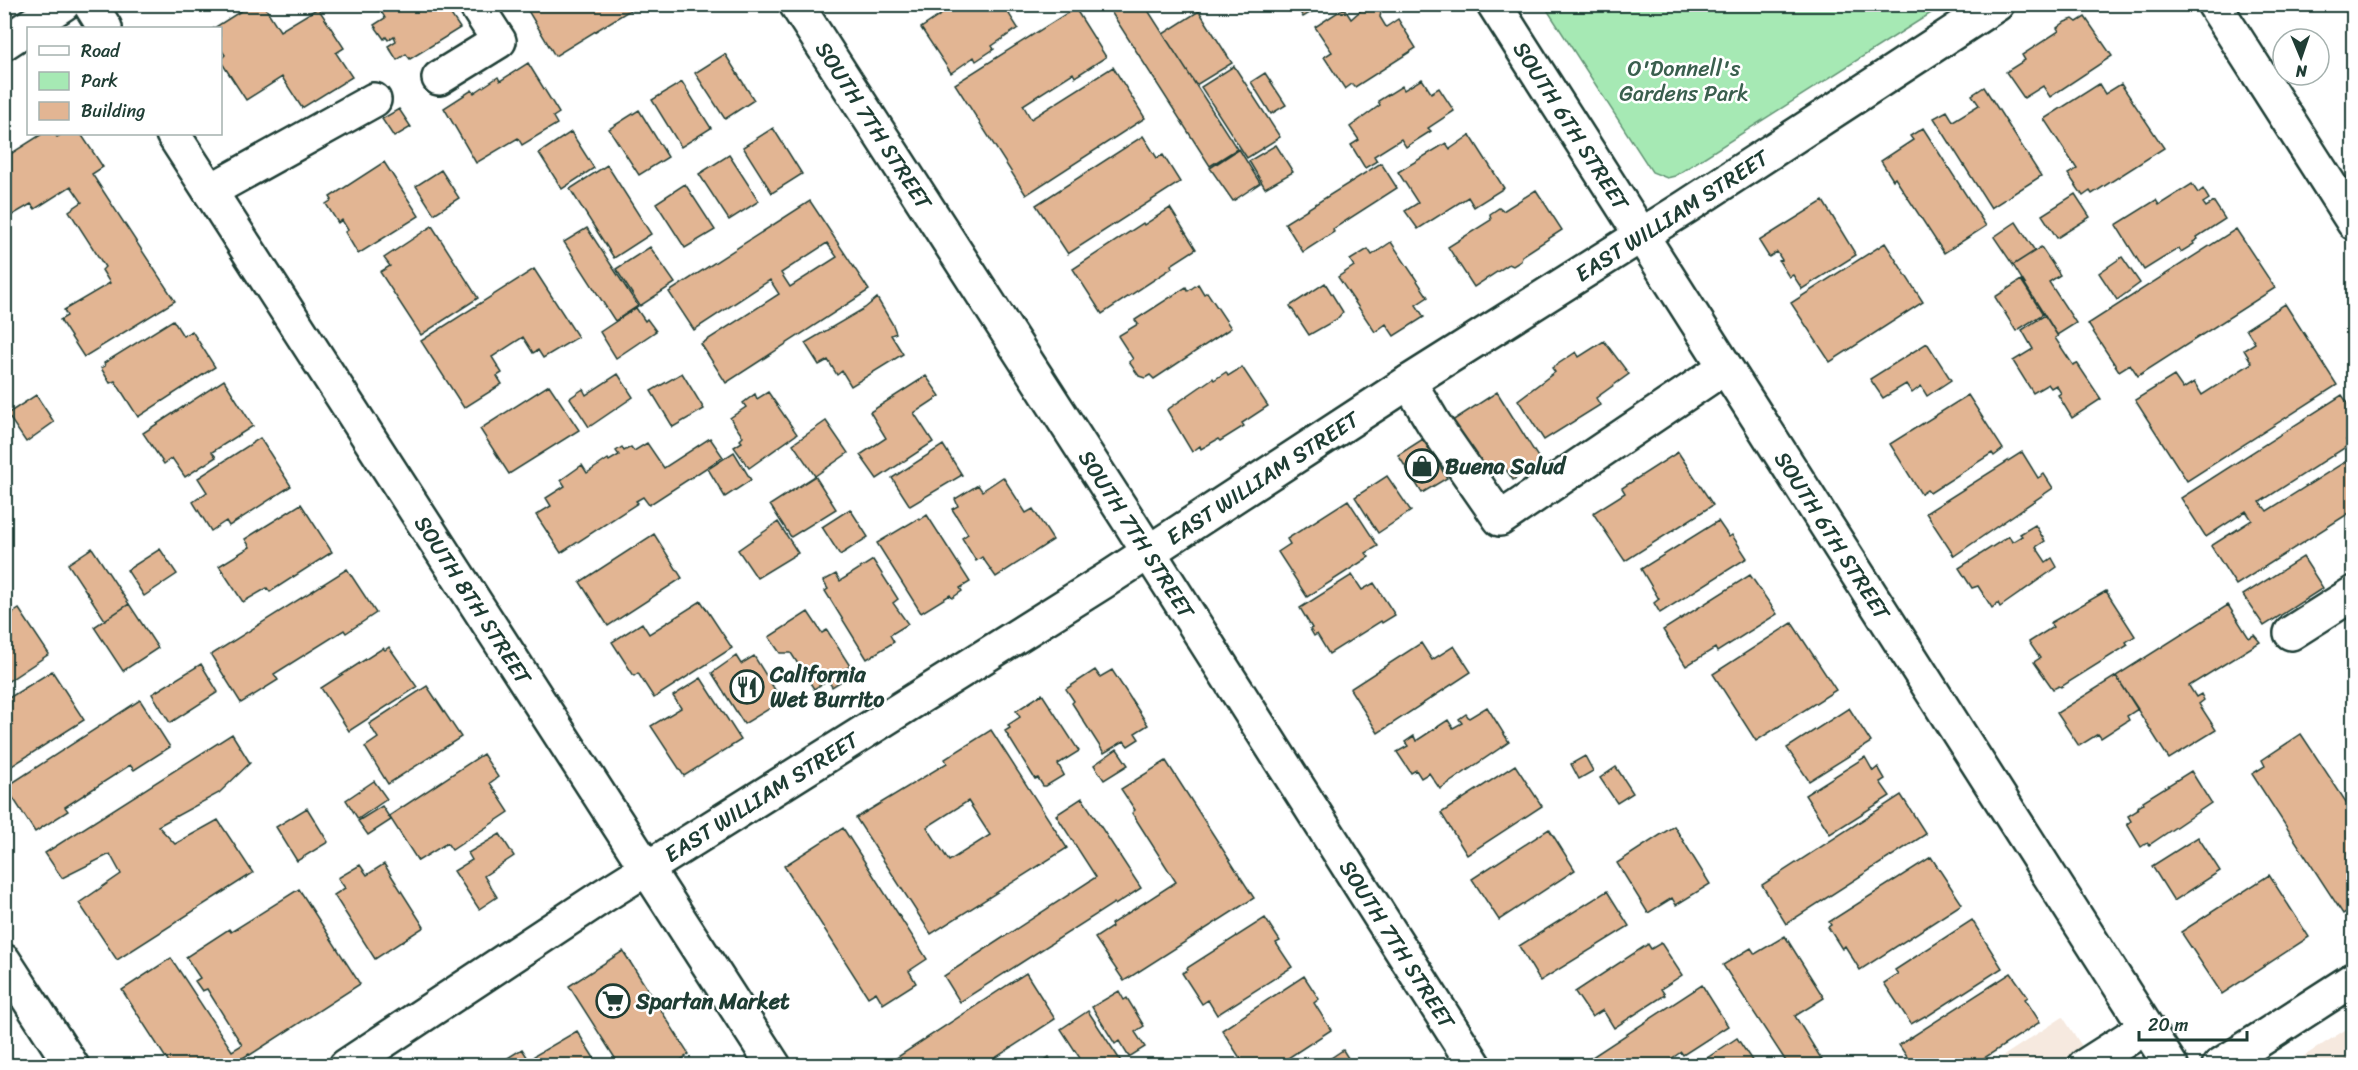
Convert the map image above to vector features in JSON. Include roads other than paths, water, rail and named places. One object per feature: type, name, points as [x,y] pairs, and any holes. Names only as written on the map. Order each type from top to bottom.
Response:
[{"type":"street","points":[[28,27],[63,4]]},
{"type":"street","points":[[90,4],[104,27]]},
{"type":"street","name":"SOUTH 7TH STREET","points":[[796,4],[1474,1065]]},
{"type":"street","name":"SOUTH 6TH STREET","points":[[1494,4],[2170,1065]]},
{"type":"street","name":"EAST WILLIAM STREET","points":[[346,1065],[646,869],[1148,553],[1409,382],[1641,235],[1997,4]]},
{"type":"street","points":[[2214,4],[2354,223]]},
{"type":"street","points":[[440,78],[499,41],[478,5]]},
{"type":"street","points":[[4,43],[27,28]]},
{"type":"street","points":[[210,191],[374,100]]},
{"type":"street","name":"SOUTH 8TH STREET","points":[[174,135],[774,1065]]},
{"type":"street","points":[[1409,382],[1434,424],[1500,519],[1725,367]]},
{"type":"street","points":[[2291,633],[2354,593]]},
{"type":"street","points":[[4,961],[72,1065]]},
{"type":"street","points":[[2219,1065],[2354,979]]},
{"type":"street","points":[[2085,1065],[2146,1026]]},
{"type":"place","name":"Buena Salud","points":[[1422,466]]},
{"type":"place","name":"California Wet Burrito","points":[[747,687]]},
{"type":"place","name":"Spartan Market","points":[[613,1001]]},
{"type":"park label","name":"O'Donnell's Gardens Park","points":[[1684,80]]}]
